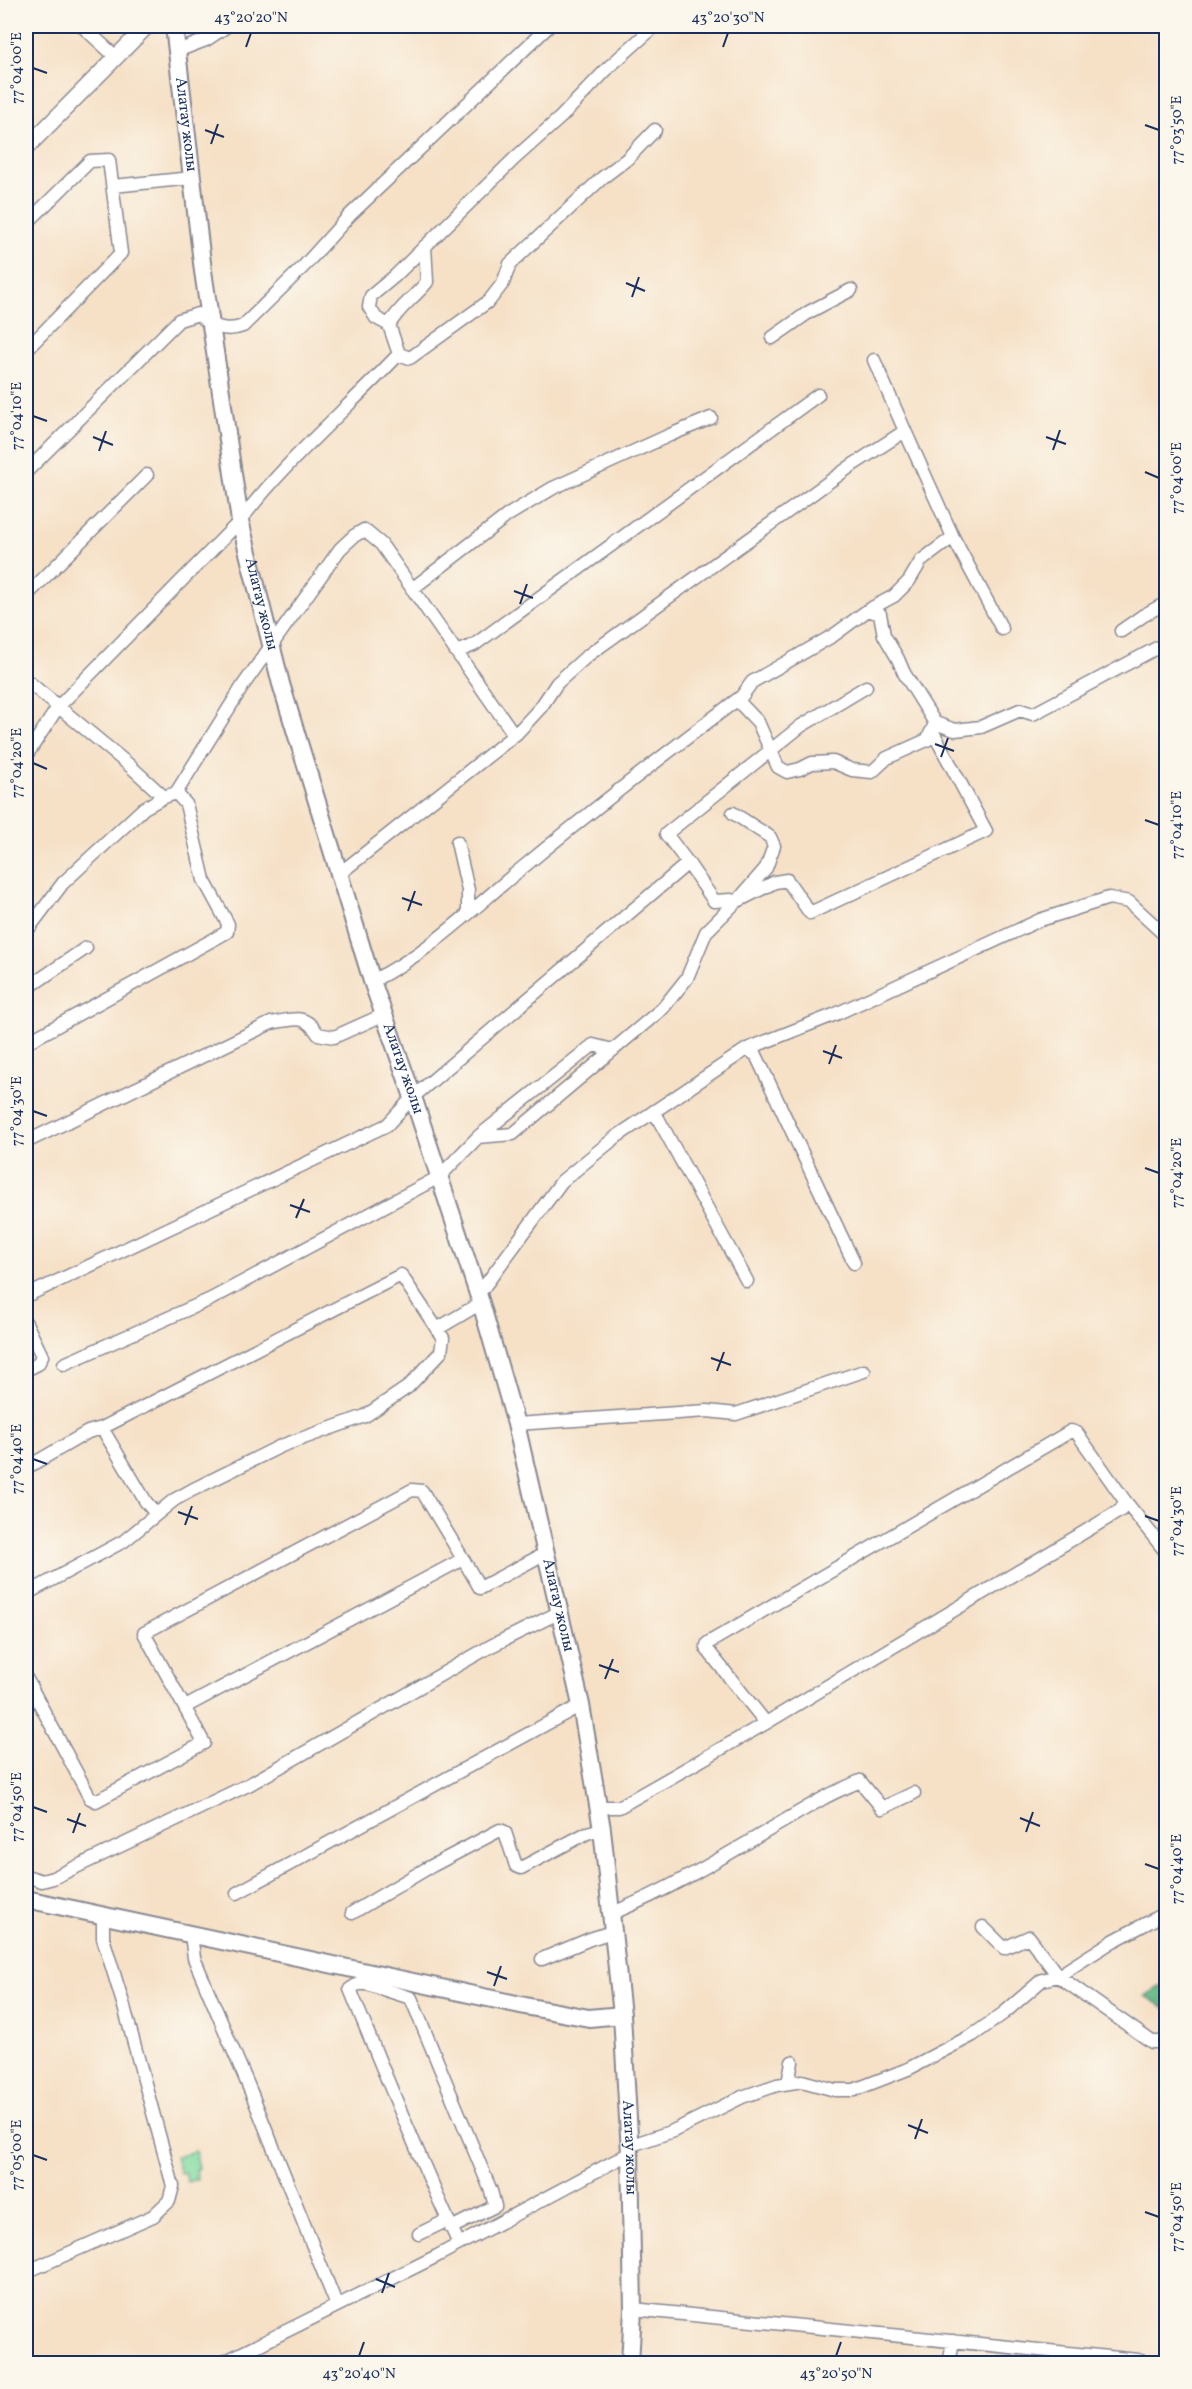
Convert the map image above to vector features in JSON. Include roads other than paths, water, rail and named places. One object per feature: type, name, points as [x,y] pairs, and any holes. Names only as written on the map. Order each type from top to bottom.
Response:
[{"type":"main road","name":"Алатау жолы","points":[[174,26],[211,326],[240,521],[281,684],[339,874],[383,1015],[413,1097],[478,1294],[516,1424],[581,1705],[602,1829],[615,1931],[622,2015],[629,2150],[633,2309],[630,2364]]},
{"type":"main road","points":[[26,1899],[530,2007],[589,2018],[622,2015]]},
{"type":"street","points":[[82,26],[116,57]]},
{"type":"street","points":[[26,148],[147,26]]},
{"type":"street","points":[[177,51],[206,40],[227,26]]},
{"type":"street","points":[[26,472],[180,320],[198,315],[211,326],[232,330],[243,326],[304,266],[350,215],[549,26]]},
{"type":"street","points":[[399,354],[389,325],[376,318],[369,307],[371,296],[561,117],[610,66],[655,26]]},
{"type":"street","points":[[399,354],[410,358],[489,301],[503,283],[510,264],[602,178],[627,159],[655,130]]},
{"type":"street","points":[[26,224],[90,161],[109,160],[121,253],[26,350]]},
{"type":"street","points":[[113,186],[192,178]]},
{"type":"street","points":[[389,325],[405,302],[420,291],[427,282],[425,246]]},
{"type":"street","points":[[772,338],[809,312],[851,290]]},
{"type":"street","points":[[26,756],[58,707],[240,521],[266,487],[298,452],[334,421],[399,354]]},
{"type":"street","points":[[874,360],[953,537],[1002,629]]},
{"type":"street","points":[[456,652],[474,645],[818,395]]},
{"type":"street","points":[[412,589],[508,515],[552,488],[711,418]]},
{"type":"street","points":[[339,874],[517,733],[541,707],[557,683],[587,656],[851,466],[905,431]]},
{"type":"street","points":[[26,596],[147,475]]},
{"type":"street","points":[[26,932],[63,883],[144,808],[170,795],[272,643],[340,549],[364,530],[381,544],[511,730],[517,733]]},
{"type":"street","points":[[372,981],[402,966],[619,789],[737,700],[752,682],[834,635],[868,609],[894,596],[909,581],[921,561],[953,537]]},
{"type":"street","points":[[1121,631],[1167,603]]},
{"type":"street","points":[[866,687],[801,726],[666,834],[714,901],[736,902],[775,882],[787,880],[810,913],[986,831],[884,635],[880,614],[868,609]]},
{"type":"street","points":[[934,728],[955,730],[981,727],[1020,710],[1033,714],[1167,643]]},
{"type":"street","points":[[26,680],[170,795],[186,804],[204,880],[228,924],[227,932],[26,1043]]},
{"type":"street","points":[[737,700],[758,722],[778,767],[787,772],[812,763],[832,762],[852,770],[872,772],[887,758],[927,740],[934,728]]},
{"type":"street","points":[[478,1137],[513,1134],[663,1008],[687,978],[706,932],[766,868],[774,846],[770,837],[733,813]]},
{"type":"street","points":[[457,842],[468,891],[468,914]]},
{"type":"street","points":[[26,1296],[387,1125],[413,1097],[688,863]]},
{"type":"street","points":[[437,1329],[462,1312],[478,1294],[562,1181],[616,1137],[747,1049],[836,1014],[1040,920],[1109,898],[1129,902],[1167,936]]},
{"type":"street","points":[[26,990],[86,948]]},
{"type":"street","points":[[26,1142],[271,1023],[300,1018],[311,1023],[318,1034],[334,1037],[383,1015]]},
{"type":"street","points":[[64,1364],[210,1299],[436,1170],[593,1045],[613,1050]]},
{"type":"street","points":[[747,1049],[756,1055],[854,1263]]},
{"type":"street","points":[[654,1111],[747,1281]]},
{"type":"street","points":[[26,1468],[88,1432],[102,1428],[401,1275],[443,1338],[441,1352],[408,1387],[365,1416],[281,1446],[192,1490],[174,1500],[124,1540],[26,1594]]},
{"type":"street","points":[[26,1323],[42,1356],[38,1364],[26,1370]]},
{"type":"street","points":[[516,1424],[707,1411],[736,1414],[864,1371]]},
{"type":"street","points":[[102,1428],[156,1514]]},
{"type":"street","points":[[766,1723],[706,1648],[712,1640],[1071,1431],[1077,1432],[1081,1437],[1125,1501],[1167,1552]]},
{"type":"street","points":[[26,1678],[90,1798],[96,1801],[204,1743],[144,1633],[412,1490],[422,1491],[480,1588],[546,1553]]},
{"type":"street","points":[[598,1807],[620,1807],[766,1723],[1121,1510],[1125,1501]]},
{"type":"street","points":[[185,1707],[463,1559]]},
{"type":"street","points":[[26,1876],[42,1881],[53,1878],[250,1784],[491,1646],[560,1612]]},
{"type":"street","points":[[237,1893],[581,1705]]},
{"type":"street","points":[[613,1913],[683,1879],[758,1838],[824,1798],[860,1780],[882,1808],[914,1793]]},
{"type":"street","points":[[352,1912],[500,1830],[505,1832],[516,1866],[521,1868],[587,1833],[602,1829]]},
{"type":"street","points":[[220,2364],[459,2244],[629,2150],[674,2131],[742,2097],[802,2081],[835,2090],[854,2090],[897,2073],[973,2035],[1004,2013],[1042,1980],[1058,1976],[1113,1941],[1167,1913]]},
{"type":"street","points":[[26,2272],[153,2216],[169,2201],[173,2186],[103,1938],[104,1915]]},
{"type":"street","points":[[983,1927],[1004,1948],[1029,1936],[1058,1976],[1152,2042],[1167,2042]]},
{"type":"street","points":[[542,1959],[615,1931]]},
{"type":"street","points":[[191,1934],[194,1958],[337,2306]]},
{"type":"street","points":[[419,2234],[449,2224],[495,2206],[491,2191],[411,1998],[367,1984],[358,1984],[350,1989],[449,2224],[459,2244]]},
{"type":"street","points":[[788,2083],[792,2062]]},
{"type":"street","points":[[633,2309],[952,2341],[1111,2361],[1138,2360],[1150,2364]]},
{"type":"street","points":[[949,2364],[952,2341]]}]
